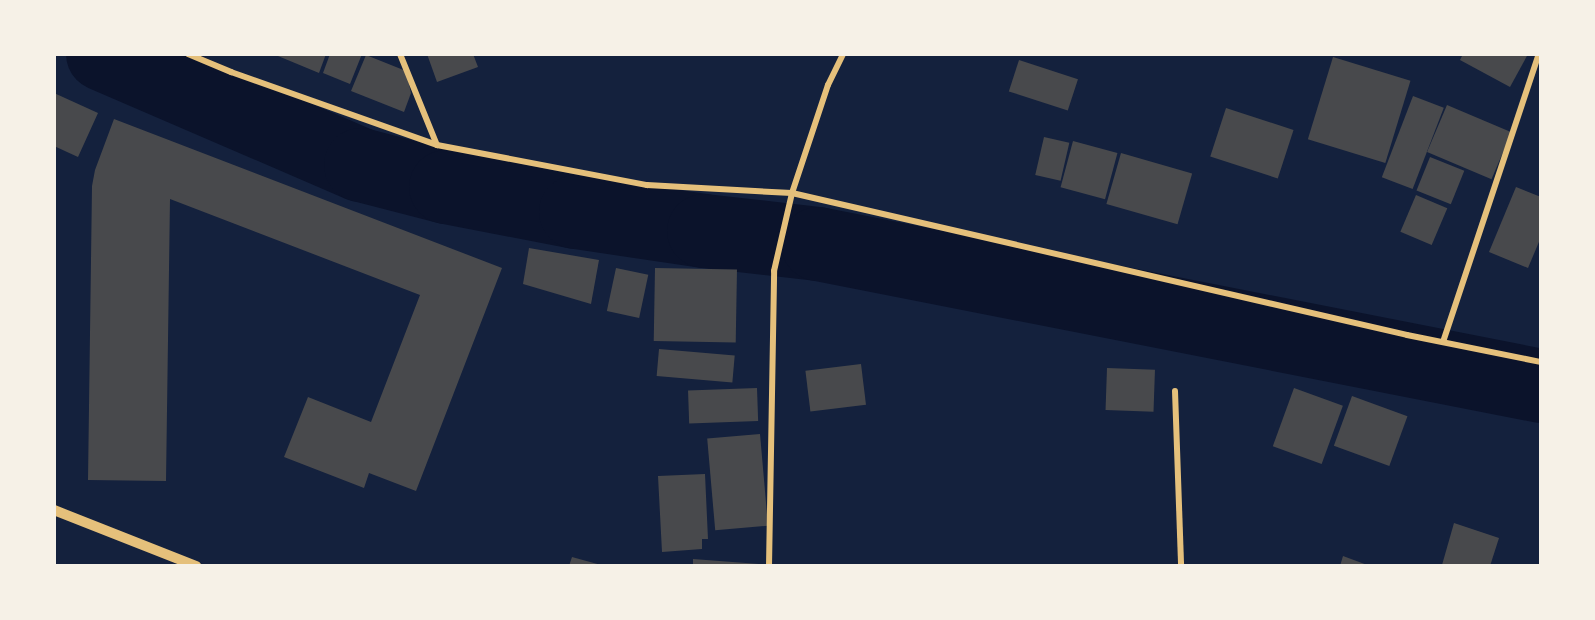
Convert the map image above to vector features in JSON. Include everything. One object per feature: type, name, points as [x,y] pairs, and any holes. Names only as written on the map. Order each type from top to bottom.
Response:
[{"type":"street","points":[[188,54],[231,72],[437,145],[647,185],[792,193],[1443,342],[1541,362]]},
{"type":"street","points":[[400,54],[437,145]]},
{"type":"street","points":[[769,566],[774,271],[792,193],[828,85],[843,54]]},
{"type":"street","points":[[1443,342],[1539,54]]},
{"type":"street","points":[[1175,391],[1181,566]]},
{"type":"street","points":[[54,510],[196,566]]},
{"type":"building","points":[[278,54],[326,54],[319,73],[278,56]]},
{"type":"building","points":[[330,54],[362,54],[350,84],[323,73]]},
{"type":"building","points":[[427,54],[473,54],[478,67],[437,82]]},
{"type":"building","points":[[1463,54],[1528,54],[1510,87],[1460,60]]},
{"type":"building","points":[[366,55],[406,71],[411,93],[404,112],[351,91]]},
{"type":"building","points":[[1333,57],[1410,81],[1385,163],[1308,139]]},
{"type":"building","points":[[1019,60],[1078,79],[1068,111],[1009,91]]},
{"type":"building","points":[[54,93],[98,113],[78,157],[54,146]]},
{"type":"building","points":[[1413,96],[1444,108],[1413,189],[1382,177]]},
{"type":"building","points":[[1447,105],[1511,132],[1492,179],[1427,152]]},
{"type":"building","points":[[1226,108],[1294,130],[1278,178],[1210,157]]},
{"type":"building","points":[[114,119],[502,268],[416,491],[369,473],[364,488],[284,457],[308,397],[371,422],[420,295],[170,199],[166,481],[88,480],[92,186],[95,170]]},
{"type":"building","points":[[1044,137],[1069,143],[1061,181],[1035,175]]},
{"type":"building","points":[[1073,141],[1117,153],[1105,199],[1061,187]]},
{"type":"building","points":[[1121,153],[1192,173],[1178,224],[1106,204]]},
{"type":"building","points":[[1430,157],[1464,171],[1451,204],[1417,190]]},
{"type":"building","points":[[1516,187],[1541,197],[1541,237],[1528,268],[1489,252]]},
{"type":"building","points":[[1416,195],[1447,208],[1432,245],[1400,232]]},
{"type":"building","points":[[529,248],[599,260],[591,304],[523,284]]},
{"type":"building","points":[[616,268],[648,275],[639,318],[607,311]]},
{"type":"building","points":[[655,268],[737,269],[736,342],[654,341]]},
{"type":"building","points":[[659,349],[735,356],[732,383],[657,376]]},
{"type":"building","points":[[861,364],[866,405],[810,412],[805,371]]},
{"type":"building","points":[[1107,368],[1155,370],[1154,412],[1106,410]]},
{"type":"building","points":[[757,388],[758,421],[689,423],[688,390]]},
{"type":"building","points":[[1294,388],[1343,406],[1322,464],[1273,446]]},
{"type":"building","points":[[1352,396],[1407,416],[1389,466],[1334,446]]},
{"type":"building","points":[[760,434],[768,526],[715,530],[707,439]]},
{"type":"building","points":[[705,474],[708,539],[702,539],[702,549],[662,552],[658,476]]},
{"type":"building","points":[[1454,523],[1499,538],[1490,566],[1442,565]]},
{"type":"building","points":[[1343,556],[1370,566],[1340,566]]},
{"type":"building","points":[[572,557],[601,565],[601,566],[569,566]]},
{"type":"building","points":[[693,559],[759,564],[759,566],[693,566]]},
{"type":"waterway","points":[[103,54],[361,165],[446,187],[576,212],[704,231],[818,244],[1541,386]]}]
